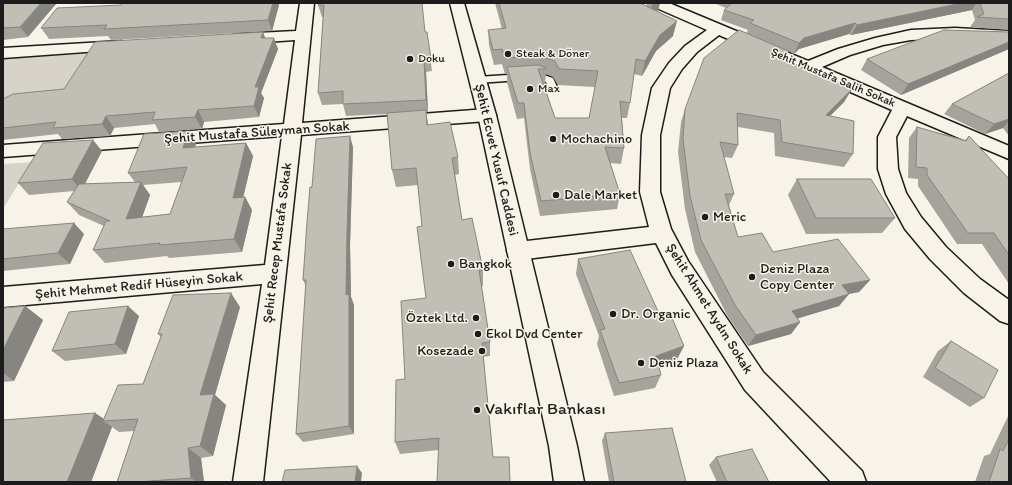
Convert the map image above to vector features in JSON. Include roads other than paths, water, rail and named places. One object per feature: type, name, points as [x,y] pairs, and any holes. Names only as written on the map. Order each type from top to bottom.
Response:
[{"type":"street","name":"Şehit Recep Mustafa Sokak","points":[[248,482],[275,274],[302,35],[307,3]]},
{"type":"street","name":"Şehit Ecvet Yusuf Caddesi","points":[[456,3],[487,115],[563,446],[569,482]]},
{"type":"street","name":"Şehit Mustafa Salih Sokak","points":[[657,3],[1009,153]]},
{"type":"street","name":"Şehit Ahmet Aydın Sokak","points":[[718,29],[691,49],[675,66],[661,88],[651,135],[650,192],[662,234],[684,275],[754,381],[851,482]]},
{"type":"street","points":[[809,68],[844,52],[880,41],[911,35],[955,33],[1009,36]]},
{"type":"street","points":[[224,39],[302,35]]},
{"type":"street","points":[[3,53],[137,45]]},
{"type":"street","points":[[903,107],[887,137],[888,169],[896,194],[913,223],[938,253],[972,286],[1009,314]]},
{"type":"street","name":"Şehit Mustafa Süleyman Sokak","points":[[3,151],[487,115]]},
{"type":"street","points":[[518,251],[662,234]]},
{"type":"street","name":"Şehit Mehmet Redif Hüseyin Sokak","points":[[3,297],[275,274]]},
{"type":"lane","points":[[477,80],[538,76],[550,80],[553,89]]},
{"type":"place","name":"Steak & Döner","points":[[508,54]]},
{"type":"place","name":"Doku","points":[[410,59]]},
{"type":"place","name":"Max","points":[[530,89]]},
{"type":"place","name":"Mochachino","points":[[553,139]]},
{"type":"place","name":"Dale Market","points":[[556,195]]},
{"type":"place","name":"Meric","points":[[705,217]]},
{"type":"place","name":"Bangkok","points":[[451,264]]},
{"type":"place","name":"Deniz Plaza Copy Center","points":[[752,277]]},
{"type":"place","name":"Dr. Organic","points":[[613,314]]},
{"type":"place","name":"Öztek Ltd.","points":[[476,318]]},
{"type":"place","name":"Ekol Dvd Center","points":[[478,334]]},
{"type":"place","name":"Kosezade","points":[[482,351]]},
{"type":"place","name":"Deniz Plaza","points":[[641,363]]},
{"type":"place","name":"Vakıflar Bankası","points":[[477,410]]}]
